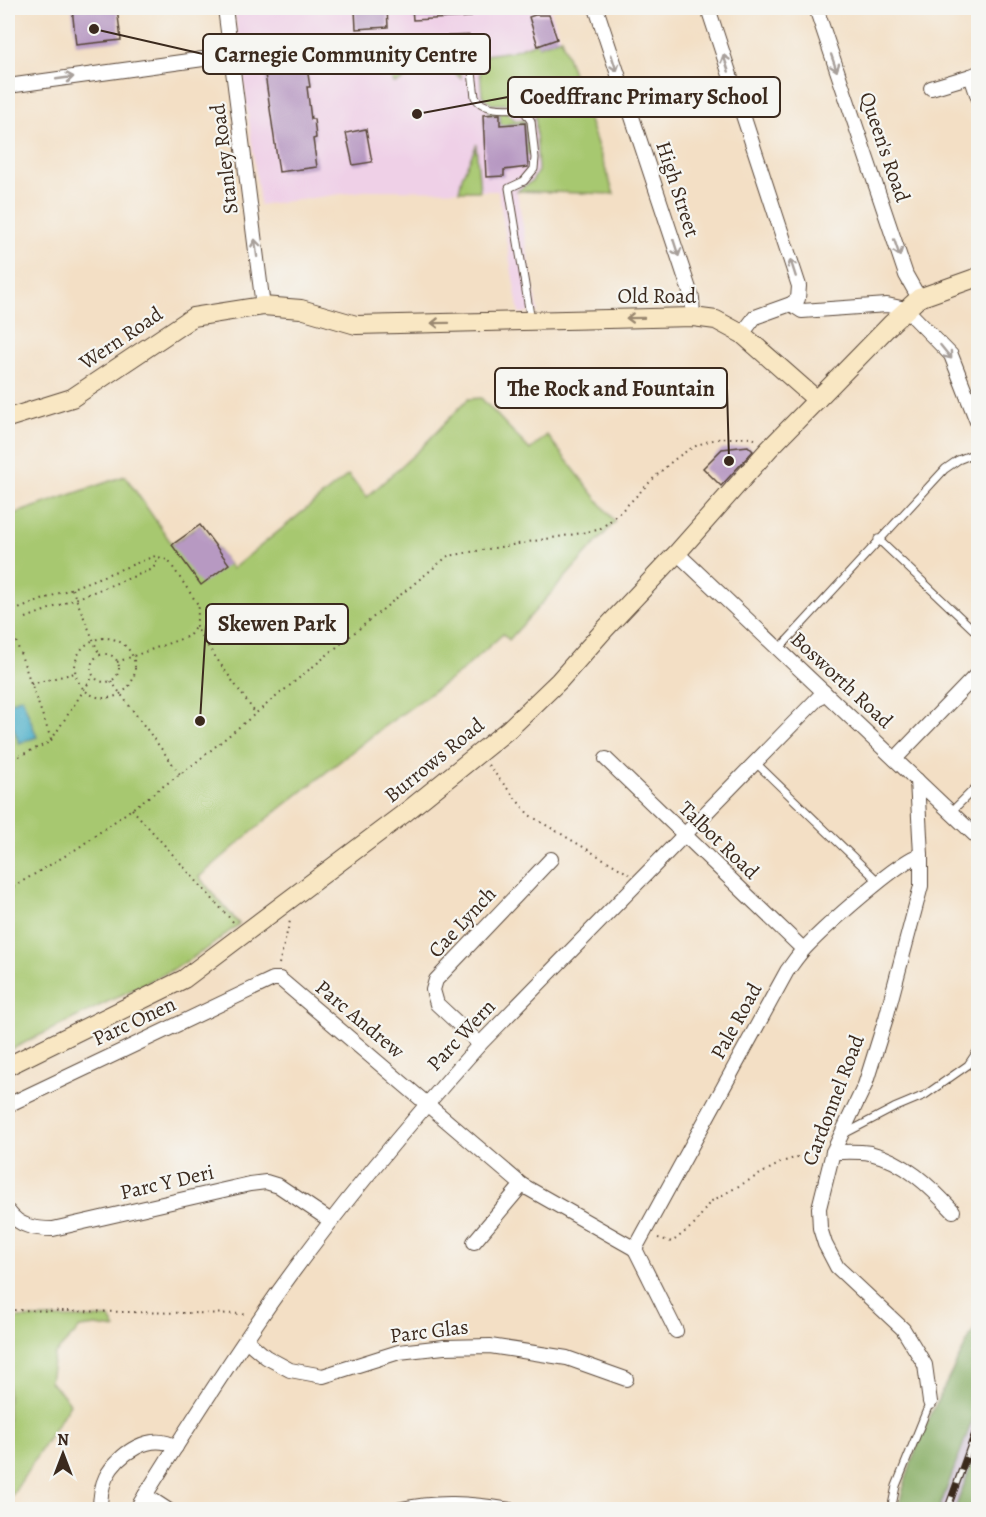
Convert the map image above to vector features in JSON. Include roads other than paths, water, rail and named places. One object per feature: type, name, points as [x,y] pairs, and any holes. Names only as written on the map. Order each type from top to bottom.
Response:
[{"type":"main road","points":[[817,400],[913,304],[978,277]]},
{"type":"main road","name":"Old Road","points":[[263,306],[301,309],[356,325],[693,317],[716,320],[742,334],[817,400]]},
{"type":"main road","name":"Wern Road","points":[[8,418],[72,398],[193,317],[263,306]]},
{"type":"main road","name":"Burrows Road","points":[[8,1066],[184,979],[245,935],[479,754],[560,681],[604,629],[817,400]]},
{"type":"street","name":"Stanley Road","points":[[225,8],[263,306]]},
{"type":"street","name":"High Street","points":[[596,8],[692,298],[693,317]]},
{"type":"street","points":[[708,8],[799,286],[798,299],[791,304],[755,317],[742,334]]},
{"type":"street","name":"Queen's Road","points":[[816,8],[906,275],[913,304]]},
{"type":"street","points":[[8,86],[232,56]]},
{"type":"street","points":[[931,88],[975,75],[978,97]]},
{"type":"street","points":[[791,304],[802,311],[913,304],[951,355],[978,424]]},
{"type":"street","name":"Bosworth Road","points":[[677,553],[978,838]]},
{"type":"street","points":[[895,759],[978,673]]},
{"type":"street","name":"Parc Wern","points":[[136,1509],[262,1314],[331,1221],[427,1104],[480,1044],[824,692]]},
{"type":"street","name":"Talbot Road","points":[[606,759],[804,950]]},
{"type":"street","name":"Cardonnel Road","points":[[916,780],[921,886],[866,1085],[832,1152],[819,1208],[820,1228],[825,1244],[837,1267],[903,1329],[925,1365],[930,1402]]},
{"type":"street","name":"Pale Road","points":[[635,1249],[787,971],[804,950],[879,882],[914,856],[921,855]]},
{"type":"street","name":"Cae Lynch","points":[[480,1044],[437,1004],[433,990],[436,980],[550,859]]},
{"type":"street","name":"Parc Onen","points":[[8,1105],[262,984],[273,979],[280,979]]},
{"type":"street","name":"Parc Andrew","points":[[280,979],[522,1185]]},
{"type":"street","points":[[832,1152],[869,1153],[897,1163],[932,1188],[953,1211]]},
{"type":"street","name":"Parc Y Deri","points":[[8,1212],[22,1224],[37,1229],[53,1229],[266,1182],[279,1186],[331,1221]]},
{"type":"street","points":[[474,1242],[522,1185],[635,1249],[676,1331]]},
{"type":"street","name":"Parc Glas","points":[[246,1340],[266,1357],[291,1370],[323,1376],[399,1352],[444,1347],[490,1346],[567,1358],[626,1378]]},
{"type":"street","points":[[100,1509],[105,1479],[119,1459],[142,1445],[162,1441],[176,1446]]},
{"type":"street","points":[[145,1495],[168,1509]]},
{"type":"street","points":[[397,1509],[449,1503],[510,1509]]},
{"type":"lane","points":[[372,43],[468,39],[478,102],[485,107],[522,109],[531,121],[534,170],[524,181],[509,188],[531,321]]},
{"type":"lane","points":[[778,649],[945,469],[958,460],[978,452]]},
{"type":"lane","points":[[878,539],[978,634]]},
{"type":"lane","points":[[756,763],[879,882]]},
{"type":"lane","points":[[951,812],[978,785]]},
{"type":"lane","points":[[839,1136],[925,1095],[968,1065],[978,1050]]},
{"type":"lane","points":[[891,1509],[896,1486],[930,1402]]},
{"type":"water","points":[[22,697],[37,737],[19,743],[8,712],[8,703]]},
{"type":"railway","points":[[947,1510],[978,1425]]},
{"type":"place","name":"Carnegie Community Centre","points":[[94,29]]},
{"type":"place","name":"Coedffranc Primary School","points":[[417,114]]},
{"type":"place","name":"The Rock and Fountain","points":[[729,461]]},
{"type":"place","name":"Skewen Park","points":[[200,721]]}]
